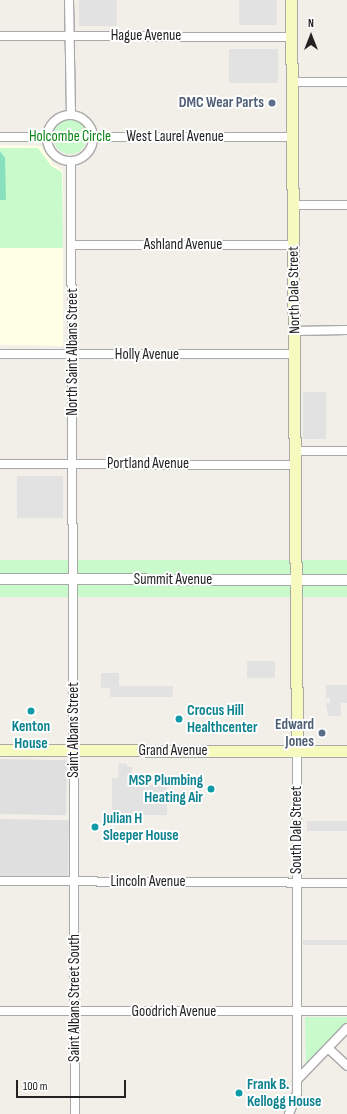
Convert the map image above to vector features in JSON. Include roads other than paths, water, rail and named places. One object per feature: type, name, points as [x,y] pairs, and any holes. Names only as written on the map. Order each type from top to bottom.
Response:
[{"type":"main road","name":"North Dale Street","points":[[291,0],[296,580]]},
{"type":"main road","name":"South Dale Street","points":[[296,580],[297,751]]},
{"type":"main road","name":"Grand Avenue","points":[[0,750],[347,751]]},
{"type":"street","points":[[69,0],[71,115]]},
{"type":"street","name":"Hague Avenue","points":[[0,36],[291,37]]},
{"type":"street","points":[[292,82],[347,82]]},
{"type":"street","points":[[71,115],[85,121],[89,126],[92,137],[88,152],[82,158],[71,161],[56,156],[48,144],[47,137],[54,122],[71,115]]},
{"type":"street","points":[[0,137],[47,137]]},
{"type":"street","name":"West Laurel Avenue","points":[[92,137],[292,137]]},
{"type":"street","name":"North Saint Albans Street","points":[[71,161],[74,579]]},
{"type":"street","points":[[293,205],[347,205]]},
{"type":"street","name":"Ashland Avenue","points":[[72,245],[293,245]]},
{"type":"street","points":[[294,330],[347,330]]},
{"type":"street","name":"Holly Avenue","points":[[0,354],[294,354]]},
{"type":"street","points":[[295,451],[347,451]]},
{"type":"street","name":"Portland Avenue","points":[[0,464],[296,465]]},
{"type":"street","name":"Summit Avenue","points":[[0,578],[347,580]]},
{"type":"street","name":"Saint Albans Street","points":[[74,579],[74,881]]},
{"type":"street","name":"South Dale Street","points":[[288,1114],[296,1100],[297,1080],[297,751]]},
{"type":"street","name":"Lincoln Avenue","points":[[0,881],[347,883]]},
{"type":"street","name":"Saint Albans Street South","points":[[74,881],[75,1114]]},
{"type":"street","name":"Goodrich Avenue","points":[[0,1011],[347,1011]]},
{"type":"street","points":[[297,1080],[347,1028]]},
{"type":"street","points":[[328,1048],[347,1066]]},
{"type":"place","name":"DMC Wear Parts","points":[[272,103]]},
{"type":"place","name":"Kenton House","points":[[31,711]]},
{"type":"place","name":"Crocus Hill Healthcenter","points":[[179,719]]},
{"type":"place","name":"Edward Jones","points":[[322,733]]},
{"type":"place","name":"MSP Plumbing Heating Air","points":[[211,789]]},
{"type":"place","name":"Julian H Sleeper House","points":[[95,827]]},
{"type":"place","name":"Frank B. Kellogg House","points":[[239,1093]]},
{"type":"park label","name":"Holcombe Circle","points":[[70,137]]}]
